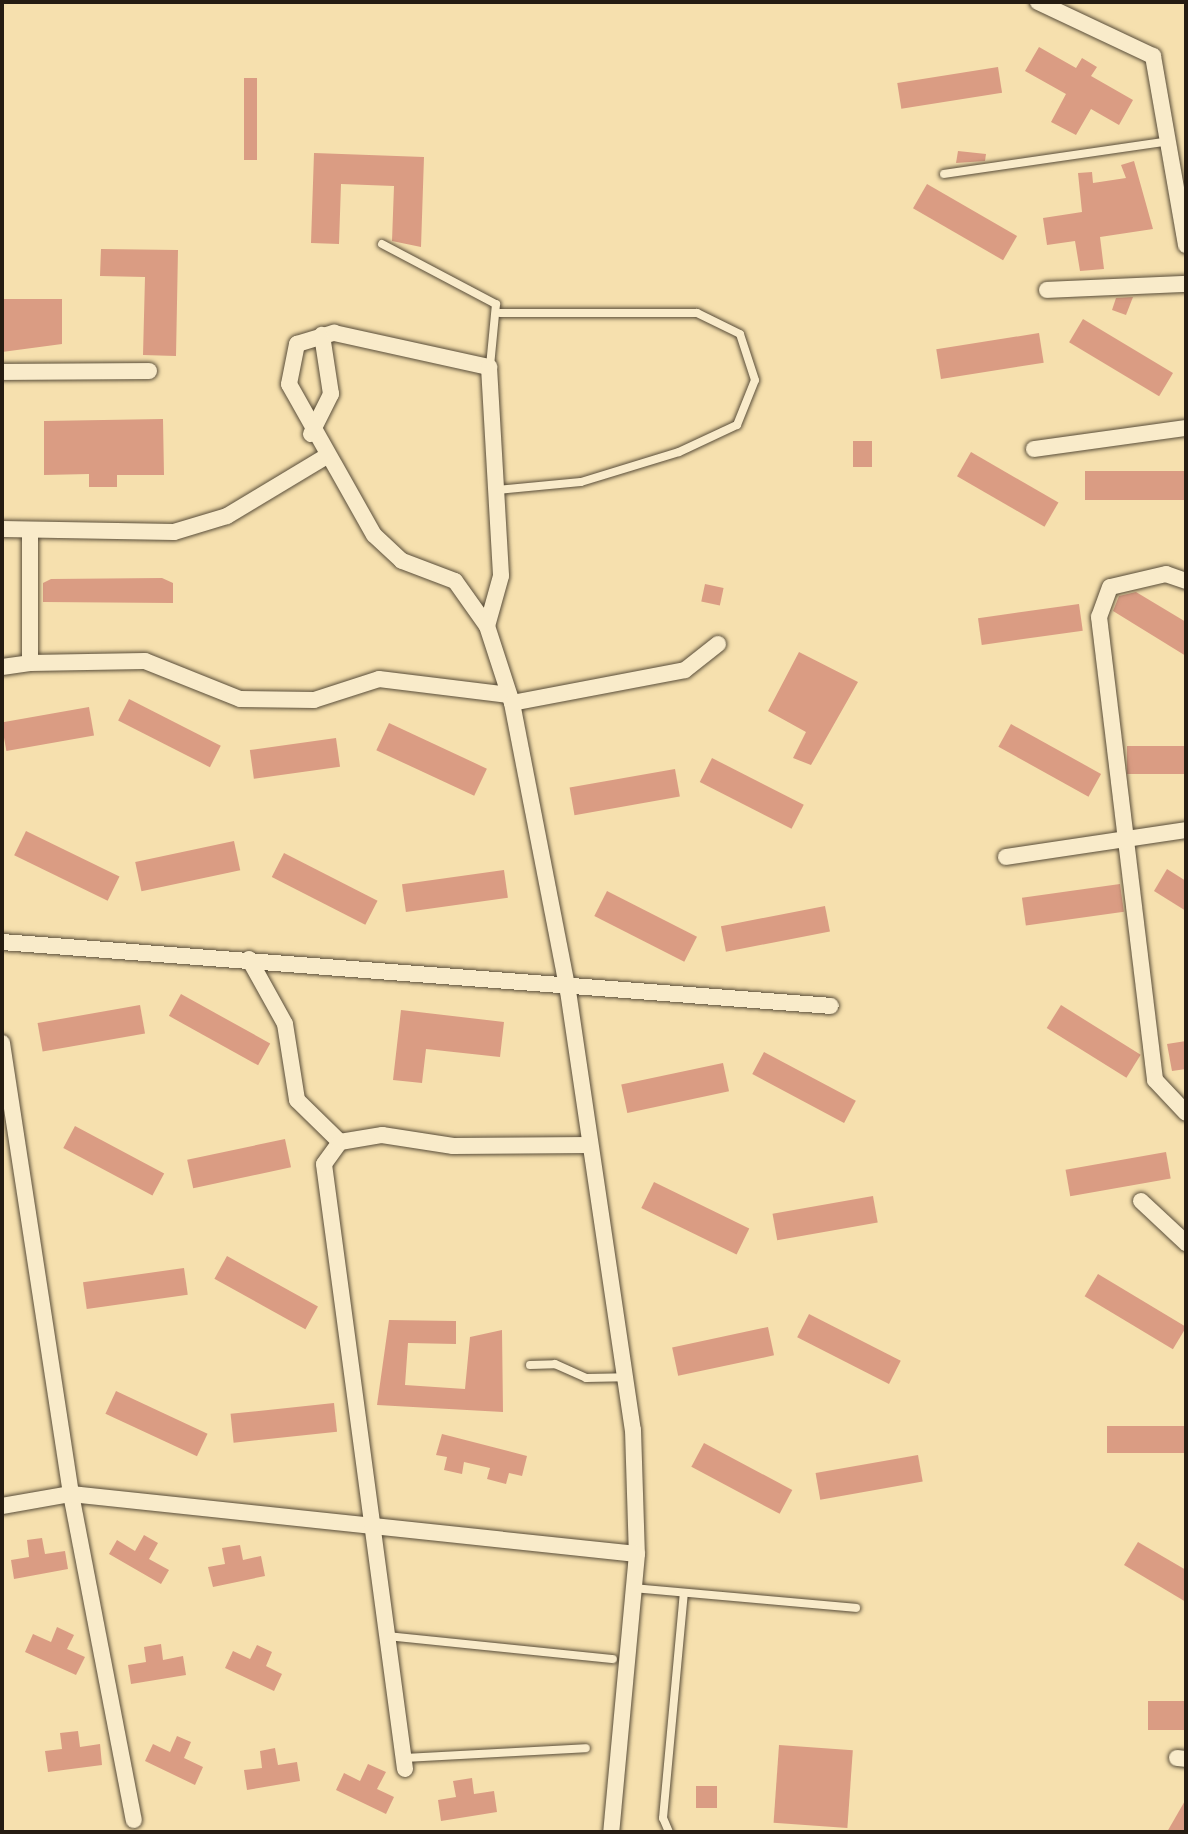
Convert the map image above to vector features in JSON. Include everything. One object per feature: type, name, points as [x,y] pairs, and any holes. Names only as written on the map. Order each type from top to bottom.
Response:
[{"type":"street","points":[[1038,2],[1153,56],[1171,141],[1186,245]]},
{"type":"street","points":[[1047,290],[1186,284]]},
{"type":"street","points":[[311,434],[331,394],[322,335]]},
{"type":"street","points":[[487,626],[501,576],[489,367],[322,335],[297,344],[288,362],[289,384],[311,434],[374,535],[402,561],[455,581],[487,626],[510,699],[568,991],[626,1377],[637,1554],[611,1832]]},
{"type":"street","points":[[2,372],[149,371]]},
{"type":"street","points":[[1034,449],[1186,428]]},
{"type":"street","points":[[2,529],[174,532],[227,516],[325,457]]},
{"type":"street","points":[[30,530],[30,663]]},
{"type":"street","points":[[1186,581],[1166,574],[1133,579],[1110,587],[1101,601],[1131,841],[1155,1080],[1186,1113]]},
{"type":"street","points":[[2,667],[30,663],[145,661],[240,699],[314,700],[379,679],[510,699],[685,670],[718,644]]},
{"type":"street","points":[[1006,857],[1131,841],[1186,830]]},
{"type":"street","points":[[2,942],[249,959],[568,991],[831,1006]]},
{"type":"street","points":[[249,959],[285,1024],[297,1100],[340,1142]]},
{"type":"street","points":[[2,1043],[71,1494],[134,1820]]},
{"type":"street","points":[[404,1763],[368,1526],[324,1187],[329,1151],[340,1142],[382,1135],[453,1146],[590,1145]]},
{"type":"street","points":[[1141,1201],[1186,1243]]},
{"type":"street","points":[[2,1506],[71,1494],[637,1554]]},
{"type":"lane","points":[[944,174],[1171,141]]},
{"type":"lane","points":[[382,244],[489,298],[500,313],[489,367]]},
{"type":"lane","points":[[496,490],[581,482],[679,452],[737,425],[755,380],[740,334],[697,313],[500,313]]},
{"type":"lane","points":[[530,1365],[555,1364],[586,1378],[626,1377]]},
{"type":"lane","points":[[634,1588],[856,1608]]},
{"type":"lane","points":[[669,1832],[663,1818],[684,1593]]},
{"type":"lane","points":[[385,1636],[613,1659]]},
{"type":"lane","points":[[404,1763],[586,1748]]},
{"type":"building","points":[[1039,47],[1076,68],[1082,58],[1097,67],[1091,76],[1133,100],[1119,125],[1091,109],[1076,135],[1051,122],[1066,94],[1025,71]]},
{"type":"building","points":[[998,67],[1002,93],[901,109],[897,83]]},
{"type":"building","points":[[244,78],[257,78],[257,160],[244,160]]},
{"type":"building","points":[[958,151],[986,154],[985,161],[956,163]]},
{"type":"building","points":[[314,153],[424,157],[421,247],[392,241],[394,186],[341,184],[339,244],[311,243]]},
{"type":"building","points":[[1134,161],[1153,229],[1100,237],[1104,269],[1080,271],[1075,241],[1047,245],[1043,218],[1082,212],[1078,173],[1092,172],[1093,183],[1126,178],[1121,165]]},
{"type":"building","points":[[927,184],[1017,236],[1003,260],[913,208]]},
{"type":"building","points":[[101,249],[178,250],[176,356],[143,355],[145,277],[100,276]]},
{"type":"building","points":[[1133,297],[1126,315],[1112,310],[1116,298]]},
{"type":"building","points":[[2,299],[62,299],[62,344],[2,352]]},
{"type":"building","points":[[1083,319],[1173,373],[1159,396],[1069,342]]},
{"type":"building","points":[[1039,333],[1044,363],[941,379],[936,349]]},
{"type":"building","points":[[163,419],[164,475],[117,475],[117,487],[89,487],[89,474],[44,475],[44,421]]},
{"type":"building","points":[[853,441],[872,441],[872,467],[853,467]]},
{"type":"building","points":[[971,452],[1058,502],[1044,527],[957,476]]},
{"type":"building","points":[[1085,471],[1186,471],[1186,500],[1085,500]]},
{"type":"building","points":[[162,578],[173,583],[173,603],[43,602],[43,583],[51,579]]},
{"type":"building","points":[[705,584],[724,588],[720,606],[701,602]]},
{"type":"building","points":[[1136,592],[1186,622],[1186,656],[1113,611],[1119,596]]},
{"type":"building","points":[[1079,604],[1083,631],[982,645],[978,618]]},
{"type":"building","points":[[799,652],[858,682],[811,765],[793,758],[806,732],[768,711]]},
{"type":"building","points":[[129,699],[221,746],[210,767],[118,720]]},
{"type":"building","points":[[89,707],[94,736],[6,751],[2,722]]},
{"type":"building","points":[[389,723],[487,769],[474,796],[376,750]]},
{"type":"building","points":[[1011,724],[1101,774],[1088,797],[998,747]]},
{"type":"building","points":[[336,738],[340,767],[254,779],[250,750]]},
{"type":"building","points":[[1127,746],[1186,746],[1186,774],[1127,774]]},
{"type":"building","points":[[712,758],[804,805],[792,829],[700,782]]},
{"type":"building","points":[[675,769],[680,797],[574,815],[570,788]]},
{"type":"building","points":[[26,831],[119,877],[108,901],[14,855]]},
{"type":"building","points":[[234,841],[240,870],[141,891],[135,862]]},
{"type":"building","points":[[284,853],[378,901],[365,925],[272,877]]},
{"type":"building","points":[[1167,869],[1186,881],[1186,911],[1154,891]]},
{"type":"building","points":[[504,870],[508,898],[406,912],[402,884]]},
{"type":"building","points":[[1120,884],[1124,912],[1026,926],[1022,898]]},
{"type":"building","points":[[607,891],[697,937],[684,962],[594,916]]},
{"type":"building","points":[[825,906],[830,932],[726,952],[721,926]]},
{"type":"building","points":[[181,994],[270,1043],[258,1065],[169,1016]]},
{"type":"building","points":[[140,1005],[145,1034],[43,1052],[38,1023]]},
{"type":"building","points":[[1061,1005],[1141,1055],[1126,1078],[1047,1028]]},
{"type":"building","points":[[401,1010],[504,1022],[500,1057],[426,1049],[422,1083],[393,1080]]},
{"type":"building","points":[[1186,1041],[1186,1069],[1172,1071],[1167,1044]]},
{"type":"building","points":[[764,1052],[856,1101],[844,1123],[752,1074]]},
{"type":"building","points":[[723,1063],[729,1091],[627,1113],[621,1085]]},
{"type":"building","points":[[75,1126],[164,1173],[152,1195],[63,1148]]},
{"type":"building","points":[[285,1139],[291,1167],[193,1188],[187,1160]]},
{"type":"building","points":[[1166,1152],[1171,1179],[1070,1196],[1066,1170]]},
{"type":"building","points":[[654,1182],[749,1228],[737,1255],[641,1208]]},
{"type":"building","points":[[873,1196],[878,1223],[777,1240],[773,1214]]},
{"type":"building","points":[[227,1256],[318,1306],[305,1329],[214,1279]]},
{"type":"building","points":[[184,1268],[188,1295],[87,1309],[83,1282]]},
{"type":"building","points":[[1098,1274],[1186,1327],[1173,1349],[1085,1296]]},
{"type":"building","points":[[809,1314],[901,1361],[889,1384],[797,1337]]},
{"type":"building","points":[[389,1320],[456,1321],[456,1344],[408,1343],[405,1385],[465,1389],[470,1337],[502,1330],[503,1412],[377,1405]]},
{"type":"building","points":[[768,1327],[774,1355],[678,1376],[672,1347]]},
{"type":"building","points":[[116,1391],[208,1434],[197,1456],[105,1414]]},
{"type":"building","points":[[334,1403],[337,1432],[234,1443],[231,1414]]},
{"type":"building","points":[[1107,1426],[1186,1426],[1186,1453],[1107,1453]]},
{"type":"building","points":[[442,1434],[527,1456],[522,1476],[509,1473],[506,1484],[487,1479],[490,1468],[464,1462],[462,1474],[444,1470],[447,1457],[436,1455]]},
{"type":"building","points":[[704,1443],[792,1490],[780,1514],[691,1467]]},
{"type":"building","points":[[918,1455],[923,1482],[820,1500],[816,1473]]},
{"type":"building","points":[[144,1535],[158,1543],[149,1559],[169,1570],[161,1584],[109,1554],[117,1540],[135,1551]]},
{"type":"building","points":[[42,1538],[45,1554],[65,1551],[68,1569],[14,1579],[11,1560],[29,1557],[27,1540]]},
{"type":"building","points":[[1138,1542],[1186,1570],[1186,1602],[1124,1565]]},
{"type":"building","points":[[240,1545],[243,1560],[261,1556],[265,1576],[213,1587],[208,1567],[225,1564],[222,1548]]},
{"type":"building","points":[[57,1627],[74,1635],[67,1649],[85,1657],[76,1675],[25,1652],[33,1634],[51,1642]]},
{"type":"building","points":[[161,1644],[163,1660],[183,1656],[186,1675],[131,1684],[128,1665],[146,1662],[144,1647]]},
{"type":"building","points":[[257,1645],[272,1652],[266,1666],[282,1674],[274,1691],[225,1668],[233,1651],[250,1659]]},
{"type":"building","points":[[1148,1701],[1186,1701],[1186,1730],[1148,1730]]},
{"type":"building","points":[[78,1731],[80,1747],[100,1744],[102,1765],[48,1772],[45,1751],[62,1749],[60,1733]]},
{"type":"building","points":[[177,1736],[191,1742],[184,1758],[203,1767],[195,1785],[145,1761],[153,1744],[170,1752]]},
{"type":"building","points":[[779,1745],[853,1750],[847,1828],[774,1823]]},
{"type":"building","points":[[275,1748],[278,1765],[297,1762],[300,1781],[247,1790],[244,1770],[262,1768],[260,1751]]},
{"type":"building","points":[[368,1764],[386,1772],[377,1789],[394,1797],[386,1814],[336,1790],[344,1773],[360,1781]]},
{"type":"building","points":[[472,1778],[474,1794],[494,1791],[497,1812],[441,1821],[438,1800],[456,1797],[453,1781]]},
{"type":"building","points":[[696,1786],[717,1786],[717,1808],[696,1808]]},
{"type":"building","points":[[1186,1799],[1186,1832],[1167,1832]]}]
